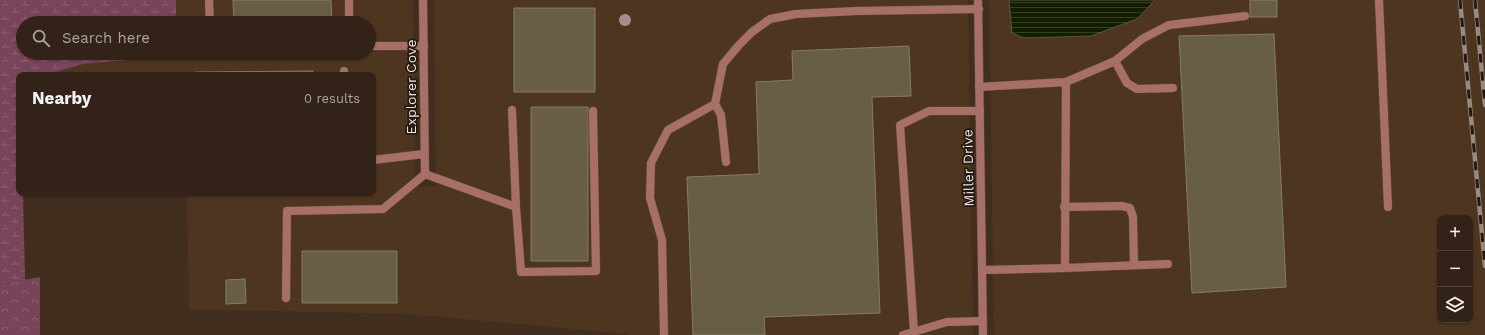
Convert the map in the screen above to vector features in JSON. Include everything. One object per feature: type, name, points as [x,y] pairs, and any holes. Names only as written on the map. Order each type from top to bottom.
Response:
[{"type":"street","points":[[210,0],[210,16]]},
{"type":"street","points":[[349,0],[349,16]]},
{"type":"street","name":"Explorer Cove","points":[[423,0],[425,174]]},
{"type":"street","name":"Miller Drive","points":[[978,0],[983,335]]},
{"type":"street","points":[[1379,0],[1388,207]]},
{"type":"street","points":[[726,162],[721,115],[715,104],[724,64],[748,36],[770,20],[796,14],[856,10],[978,10]]},
{"type":"street","points":[[979,87],[1066,82],[1115,61],[1142,39],[1169,25],[1245,16]]},
{"type":"street","points":[[376,46],[424,46]]},
{"type":"street","points":[[1115,61],[1127,83],[1137,89],[1173,88]]},
{"type":"street","points":[[1065,268],[1064,207],[1066,82]]},
{"type":"street","points":[[664,335],[662,240],[650,198],[651,163],[668,130],[715,104]]},
{"type":"street","points":[[512,110],[516,208],[521,272],[596,271],[593,111]]},
{"type":"street","points":[[914,332],[900,125],[929,111],[980,111]]},
{"type":"street","points":[[376,160],[424,154]]},
{"type":"street","points":[[286,298],[287,211],[383,209],[425,174],[516,208]]},
{"type":"street","points":[[1064,207],[1122,206],[1130,208],[1133,217],[1134,265]]},
{"type":"street","points":[[982,270],[1168,264]]},
{"type":"street","points":[[903,335],[947,322],[983,321]]},
{"type":"shaded area","points":[[176,0],[413,0],[415,187],[436,186],[434,0],[968,0],[973,335],[629,335],[408,314],[189,309],[187,196],[376,196],[376,72],[56,72],[83,64],[129,60],[376,60],[376,16],[175,16]]},
{"type":"shaded area","points":[[989,0],[1485,0],[1485,335],[994,335]]},
{"type":"shaded area","points":[[1009,0],[1155,0],[1137,19],[1091,36],[1024,38],[1012,33]]},
{"type":"green space","points":[[0,0],[176,0],[175,16],[16,16],[16,60],[129,60],[83,64],[56,72],[16,72],[16,196],[23,196],[25,280],[0,284]]},
{"type":"green space","points":[[40,277],[40,335],[0,335],[0,284]]},
{"type":"building","points":[[233,0],[331,0],[332,16],[234,16]]},
{"type":"building","points":[[1250,0],[1277,0],[1277,17],[1250,17]]},
{"type":"building","points":[[514,8],[595,8],[595,92],[514,92]]},
{"type":"building","points":[[1274,34],[1286,287],[1192,293],[1179,36]]},
{"type":"building","points":[[909,46],[911,96],[872,97],[880,313],[764,317],[765,335],[693,335],[687,177],[759,174],[756,82],[793,80],[792,51]]},
{"type":"building","points":[[313,71],[313,72],[195,72]]},
{"type":"building","points":[[531,107],[588,107],[588,261],[531,261]]},
{"type":"building","points":[[302,251],[397,251],[397,303],[302,303]]},
{"type":"building","points":[[245,279],[246,303],[226,304],[226,280]]},
{"type":"railway","points":[[1460,0],[1485,266]]},
{"type":"railway","points":[[1475,0],[1485,105]]}]
